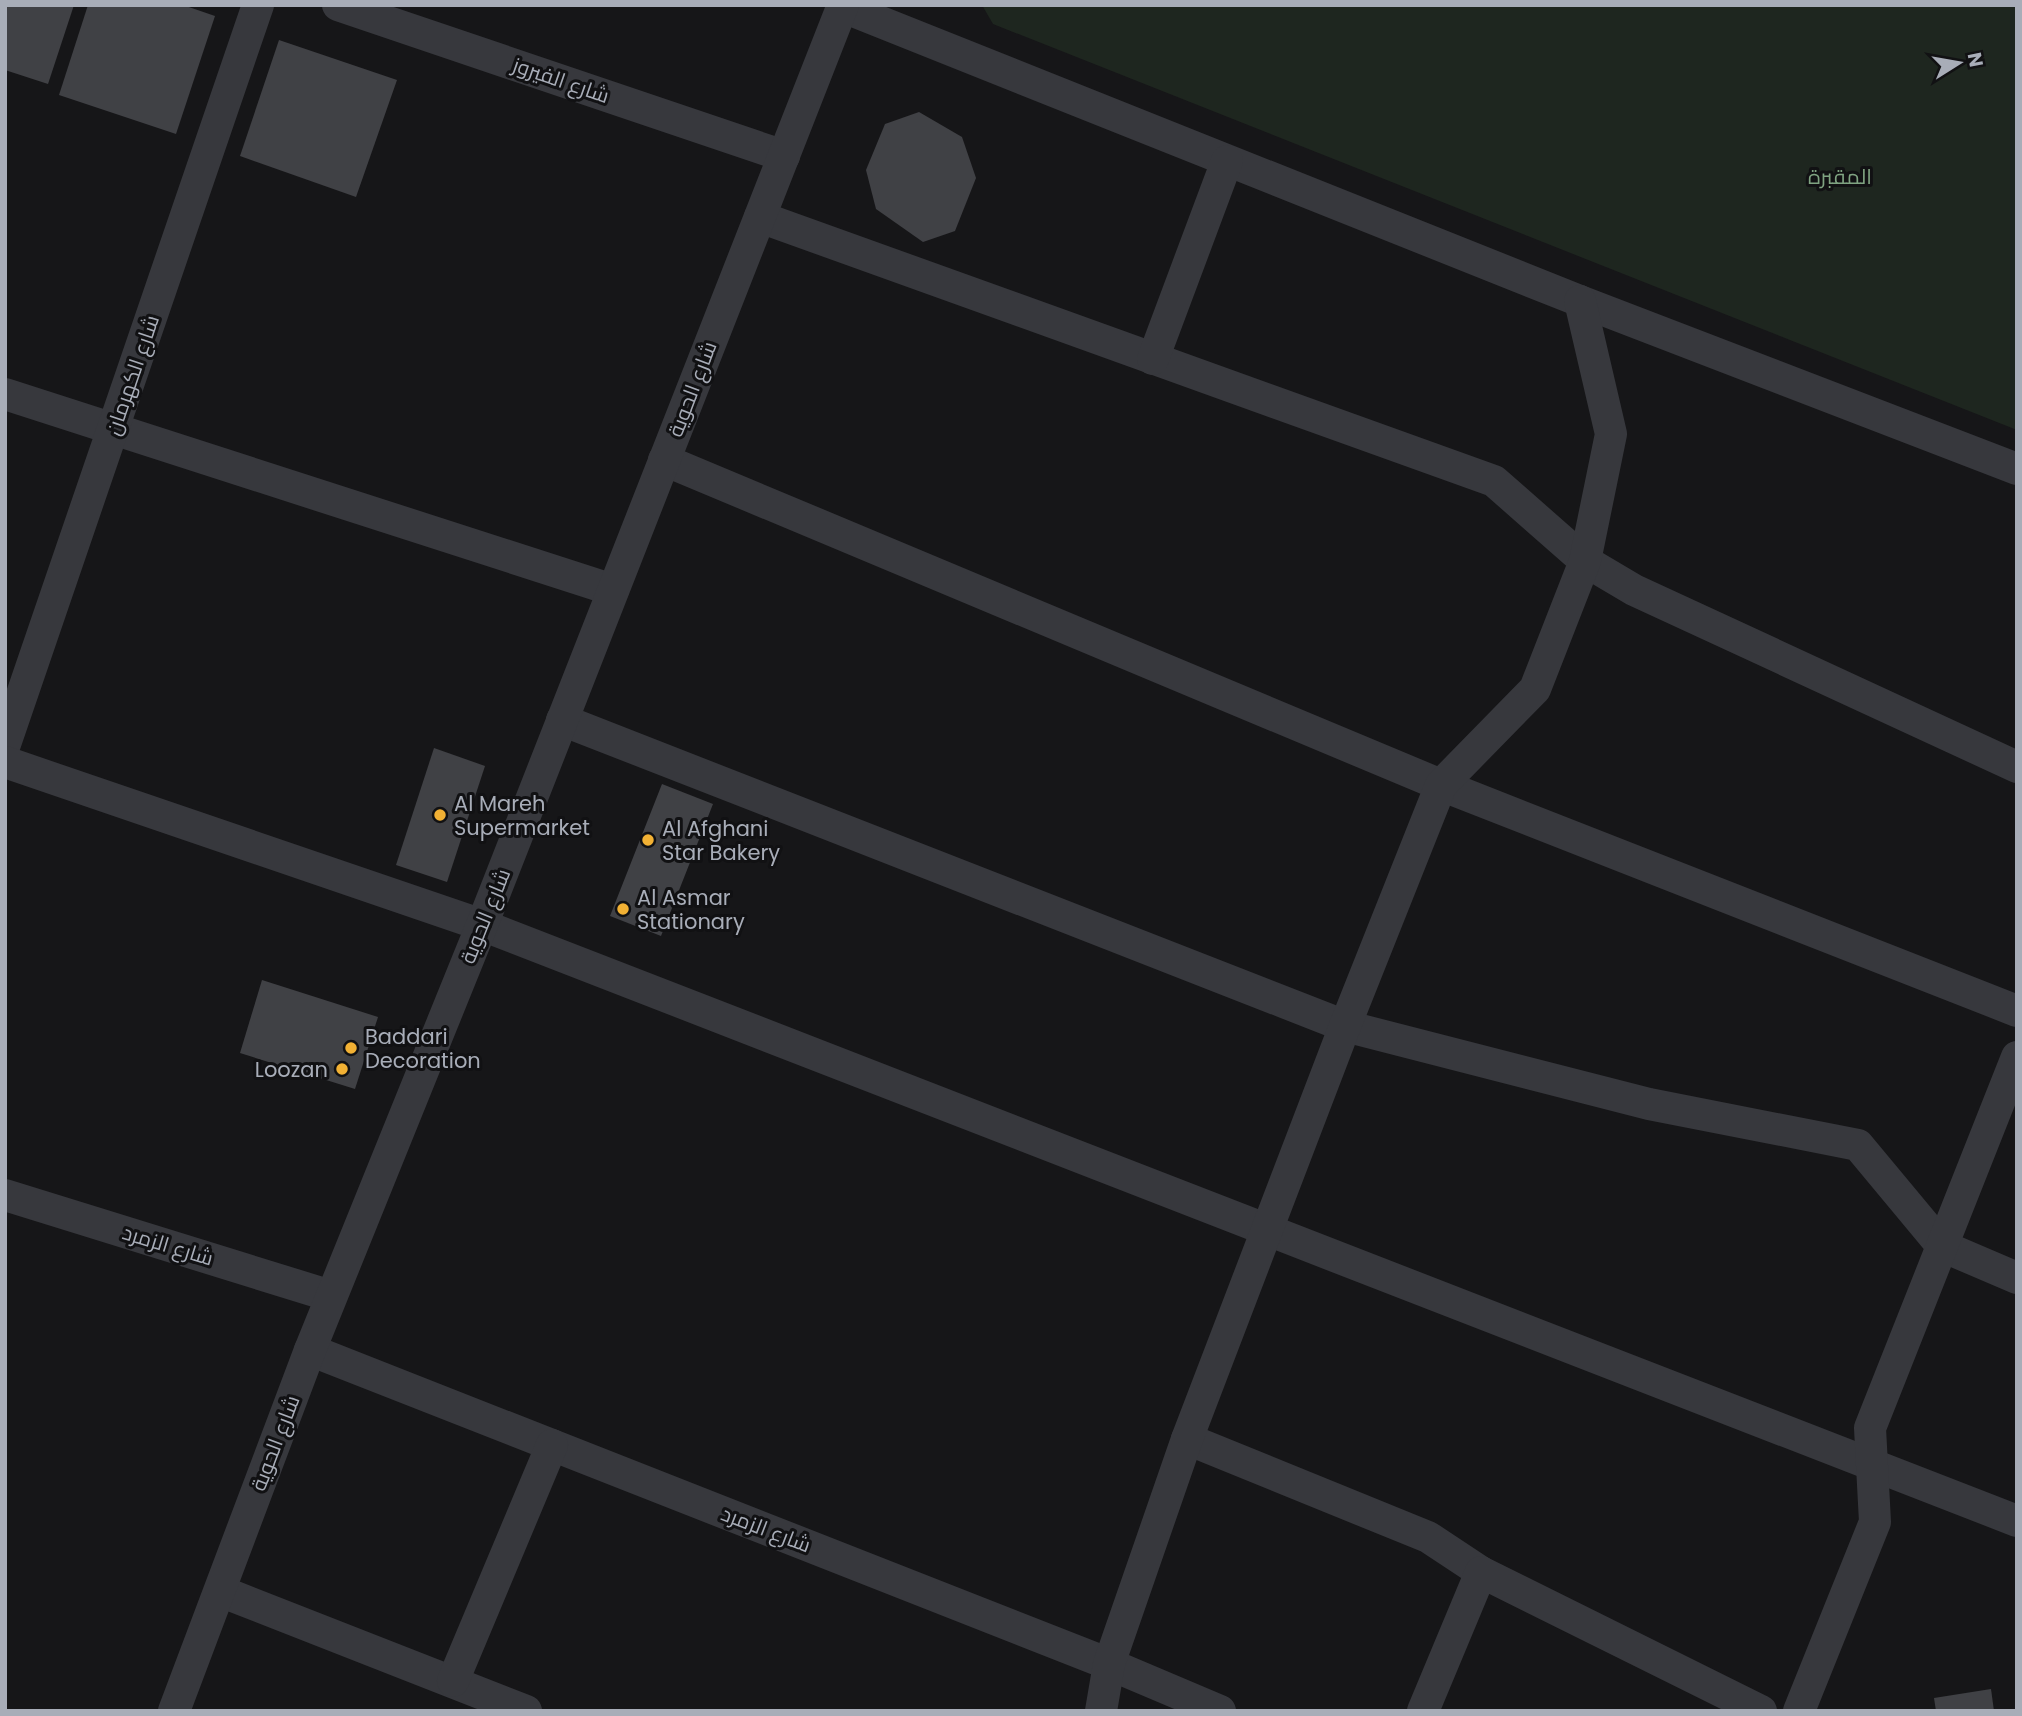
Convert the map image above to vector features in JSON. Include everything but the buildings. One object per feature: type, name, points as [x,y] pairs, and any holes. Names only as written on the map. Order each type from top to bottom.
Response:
[{"type":"street","name":"شارع الكهرمان","points":[[5,744],[258,5]]},
{"type":"street","name":"شارع الفيروز","points":[[338,5],[784,156]]},
{"type":"street","points":[[843,6],[1580,301],[2017,469]]},
{"type":"street","name":"شارع الحوية","points":[[174,1711],[331,1296],[482,925],[843,6]]},
{"type":"street","points":[[1153,359],[1227,160]]},
{"type":"street","points":[[760,217],[1494,481],[1585,561],[1634,590],[2017,767]]},
{"type":"street","points":[[1101,1711],[1109,1664],[1186,1439],[1441,785],[1535,689],[1585,561],[1611,434],[1580,301]]},
{"type":"street","points":[[5,394],[613,590]]},
{"type":"street","points":[[664,460],[1441,785],[2017,1011]]},
{"type":"street","points":[[562,720],[1345,1026],[1649,1104],[1858,1145],[1942,1246],[2017,1278]]},
{"type":"street","points":[[5,762],[482,925],[2017,1521]]},
{"type":"street","points":[[1799,1711],[1875,1522],[1870,1428],[2017,1057]]},
{"type":"street","name":"شارع الزمرد","points":[[5,1195],[331,1296]]},
{"type":"street","name":"شارع الزمرد","points":[[310,1350],[1109,1664],[1220,1711]]},
{"type":"street","points":[[1186,1439],[1429,1537],[1481,1572],[1761,1711]]},
{"type":"street","points":[[453,1681],[552,1445]]},
{"type":"street","points":[[1423,1711],[1481,1572]]},
{"type":"street","points":[[220,1591],[526,1711]]},
{"type":"green space","name":"المقبرة","points":[[982,5],[2017,5],[2017,430],[993,24]]},
{"type":"place","name":"Al Mareh Supermarket","points":[[440,815]]},
{"type":"place","name":"Al Afghani Star Bakery","points":[[648,840]]},
{"type":"place","name":"Al Asmar Stationary","points":[[623,909]]},
{"type":"place","name":"Baddari Decoration","points":[[351,1048]]},
{"type":"place","name":"Loozan","points":[[342,1069]]}]
